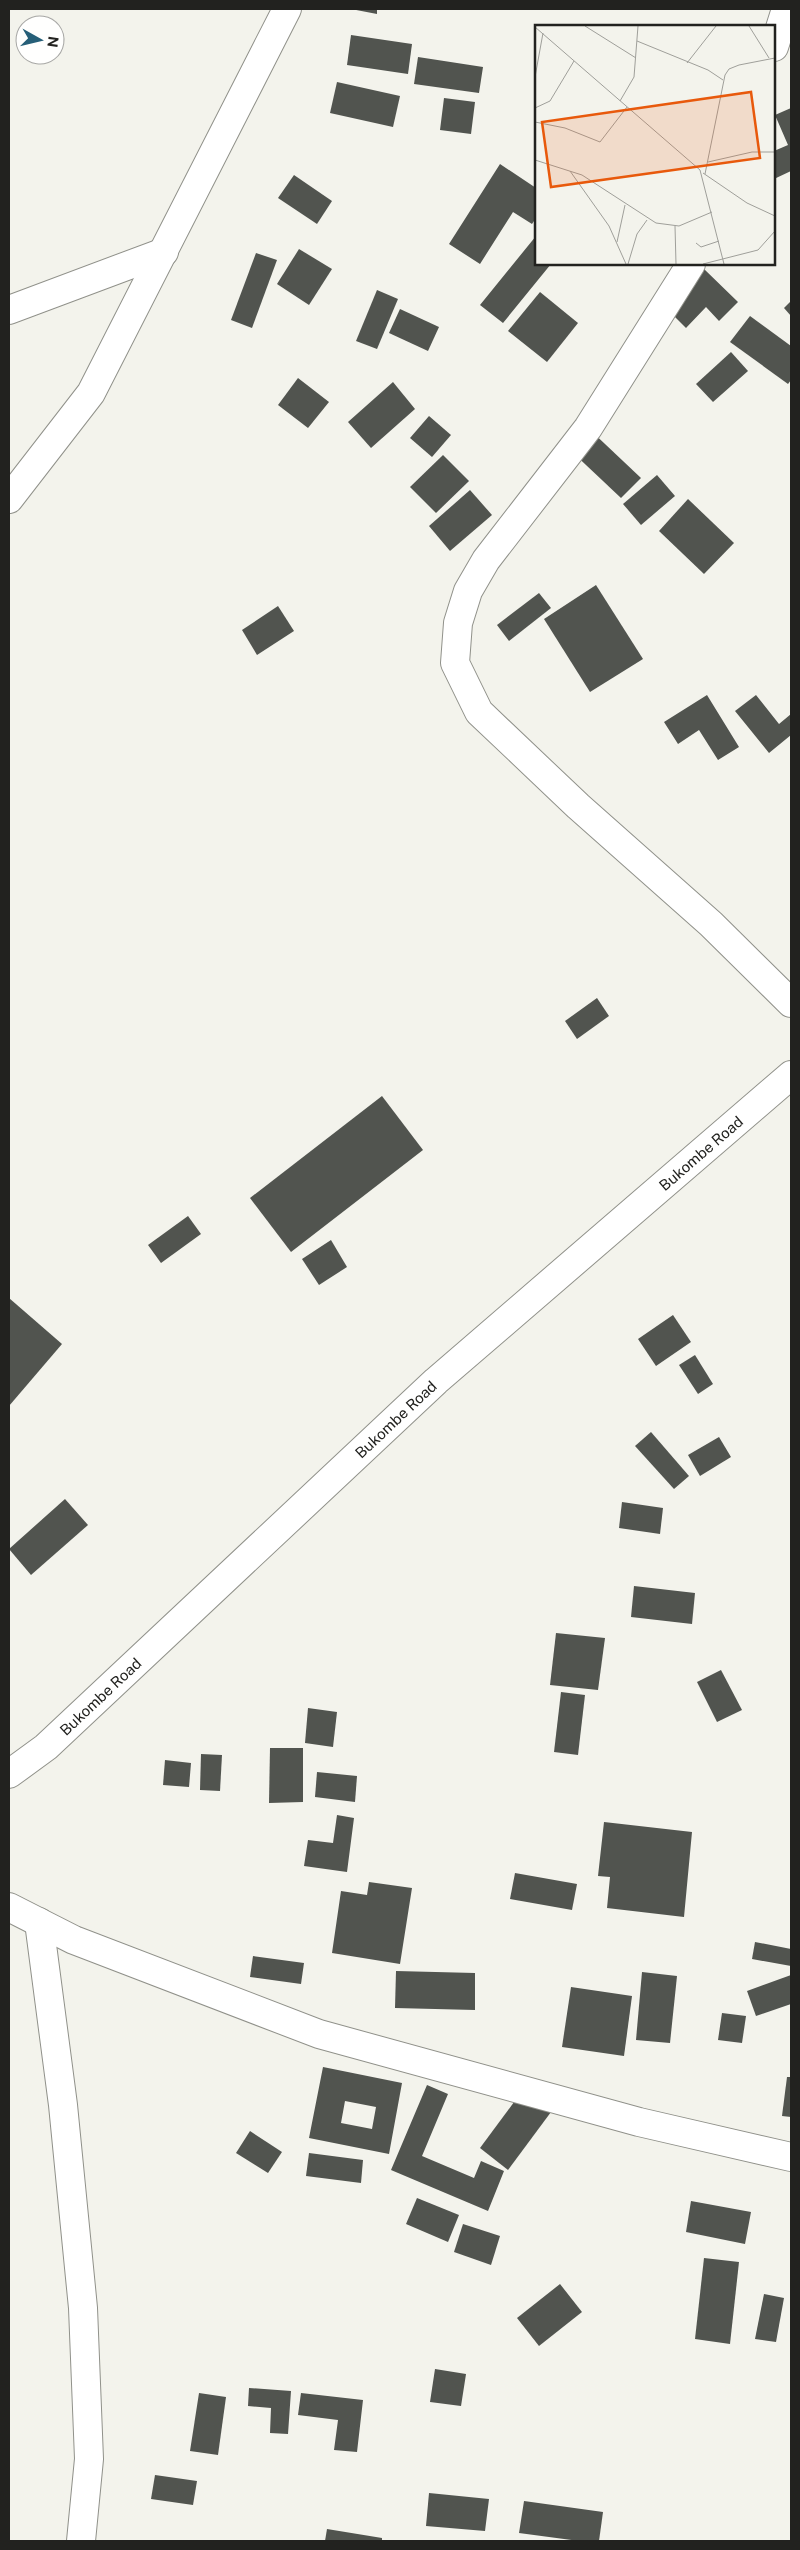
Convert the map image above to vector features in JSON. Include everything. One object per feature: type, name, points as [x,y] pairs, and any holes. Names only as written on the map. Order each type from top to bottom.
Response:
[{"type":"street","points":[[9,499],[91,393],[287,9]]},
{"type":"street","points":[[775,44],[786,9]]},
{"type":"street","points":[[9,310],[19,304],[164,252]]},
{"type":"street","points":[[690,265],[588,428],[486,560],[468,591],[458,623],[455,663],[479,712],[578,806],[711,924],[791,1002]]},
{"type":"street","name":"Bukombe Road","points":[[9,1774],[46,1747],[436,1381],[791,1075]]},
{"type":"street","points":[[9,1907],[74,1940],[319,2034],[639,2122],[791,2157]]},
{"type":"street","points":[[39,1922],[63,2105],[83,2308],[89,2459],[81,2541]]},
{"type":"building","points":[[351,9],[377,9],[377,14]]},
{"type":"building","points":[[351,35],[412,44],[408,74],[347,65]]},
{"type":"building","points":[[418,57],[483,67],[479,93],[414,84]]},
{"type":"building","points":[[337,82],[400,96],[393,127],[330,113]]},
{"type":"building","points":[[444,98],[475,102],[471,134],[440,130]]},
{"type":"building","points":[[791,108],[791,171],[775,179],[775,151],[788,145],[775,115]]},
{"type":"building","points":[[500,164],[535,187],[535,220],[532,224],[513,212],[480,264],[449,244]]},
{"type":"building","points":[[294,175],[332,201],[317,224],[278,198]]},
{"type":"building","points":[[535,237],[535,265],[550,265],[503,323],[480,305]]},
{"type":"building","points":[[299,249],[332,269],[309,305],[277,284]]},
{"type":"building","points":[[256,253],[277,260],[252,328],[231,320]]},
{"type":"building","points":[[703,268],[738,302],[719,321],[706,307],[686,328],[665,307]]},
{"type":"building","points":[[377,290],[398,299],[377,349],[356,341]]},
{"type":"building","points":[[540,292],[578,323],[547,362],[508,331]]},
{"type":"building","points":[[791,301],[791,316],[784,308]]},
{"type":"building","points":[[400,309],[439,327],[428,351],[389,333]]},
{"type":"building","points":[[750,316],[791,346],[791,380],[788,384],[730,342]]},
{"type":"building","points":[[731,352],[748,371],[713,402],[696,384]]},
{"type":"building","points":[[298,378],[329,402],[308,428],[278,405]]},
{"type":"building","points":[[393,382],[415,409],[371,448],[348,422]]},
{"type":"building","points":[[429,416],[451,435],[432,457],[410,438]]},
{"type":"building","points":[[587,427],[641,478],[621,498],[568,448]]},
{"type":"building","points":[[443,455],[469,481],[436,513],[410,487]]},
{"type":"building","points":[[657,475],[675,496],[641,525],[623,504]]},
{"type":"building","points":[[470,490],[492,515],[450,551],[429,526]]},
{"type":"building","points":[[688,499],[734,543],[704,574],[659,531]]},
{"type":"building","points":[[596,585],[643,659],[590,692],[544,619]]},
{"type":"building","points":[[539,593],[551,608],[509,641],[497,625]]},
{"type":"building","points":[[278,606],[294,631],[257,655],[242,630]]},
{"type":"building","points":[[707,695],[739,747],[718,760],[699,730],[678,744],[664,722]]},
{"type":"building","points":[[756,695],[779,724],[791,714],[791,735],[769,753],[735,711]]},
{"type":"building","points":[[597,998],[609,1016],[577,1039],[565,1021]]},
{"type":"building","points":[[382,1096],[423,1150],[291,1252],[250,1198]]},
{"type":"building","points":[[188,1216],[201,1234],[161,1263],[148,1245]]},
{"type":"building","points":[[331,1240],[347,1267],[319,1285],[302,1259]]},
{"type":"building","points":[[9,1298],[62,1344],[9,1406]]},
{"type":"building","points":[[673,1315],[691,1342],[656,1366],[638,1339]]},
{"type":"building","points":[[695,1355],[713,1384],[698,1394],[679,1365]]},
{"type":"building","points":[[651,1432],[689,1476],[674,1489],[635,1446]]},
{"type":"building","points":[[719,1437],[731,1457],[700,1476],[688,1455]]},
{"type":"building","points":[[65,1499],[88,1525],[31,1575],[9,1549]]},
{"type":"building","points":[[622,1502],[663,1508],[660,1534],[619,1528]]},
{"type":"building","points":[[634,1586],[695,1593],[692,1624],[631,1617]]},
{"type":"building","points":[[556,1633],[605,1638],[598,1690],[550,1685]]},
{"type":"building","points":[[721,1670],[742,1710],[717,1722],[697,1682]]},
{"type":"building","points":[[561,1692],[585,1695],[578,1755],[554,1752]]},
{"type":"building","points":[[308,1708],[337,1712],[333,1747],[305,1743]]},
{"type":"building","points":[[270,1748],[303,1748],[303,1802],[269,1803]]},
{"type":"building","points":[[201,1754],[222,1755],[220,1791],[200,1790]]},
{"type":"building","points":[[165,1760],[191,1763],[189,1787],[163,1785]]},
{"type":"building","points":[[317,1772],[357,1776],[355,1802],[315,1797]]},
{"type":"building","points":[[337,1815],[354,1818],[347,1872],[304,1866],[308,1840],[333,1843]]},
{"type":"building","points":[[604,1822],[692,1832],[684,1917],[607,1908],[610,1877],[598,1876]]},
{"type":"building","points":[[515,1873],[577,1884],[572,1910],[510,1899]]},
{"type":"building","points":[[369,1882],[412,1888],[400,1964],[332,1953],[341,1891],[367,1895]]},
{"type":"building","points":[[755,1942],[791,1949],[791,1966],[752,1959]]},
{"type":"building","points":[[253,1956],[304,1963],[301,1984],[250,1977]]},
{"type":"building","points":[[396,1971],[475,1973],[475,2010],[395,2008]]},
{"type":"building","points":[[642,1972],[677,1976],[670,2043],[636,2040]]},
{"type":"building","points":[[791,1975],[791,2004],[756,2016],[747,1991]]},
{"type":"building","points":[[571,1987],[632,1996],[624,2056],[562,2047]]},
{"type":"building","points":[[722,2013],[746,2016],[742,2043],[718,2040]]},
{"type":"building","points":[[323,2067],[402,2083],[389,2154],[309,2138]],"holes":[[[345,2101],[376,2107],[372,2129],[341,2123]]]},
{"type":"building","points":[[787,2077],[791,2077],[791,2117],[782,2116]]},
{"type":"building","points":[[427,2085],[448,2094],[422,2156],[474,2178],[481,2161],[504,2171],[488,2211],[391,2170]]},
{"type":"building","points":[[523,2090],[551,2112],[508,2170],[480,2148]]},
{"type":"building","points":[[250,2131],[282,2152],[268,2173],[236,2153]]},
{"type":"building","points":[[309,2153],[363,2160],[361,2183],[306,2176]]},
{"type":"building","points":[[417,2198],[459,2215],[448,2242],[406,2224]]},
{"type":"building","points":[[691,2201],[751,2212],[745,2244],[686,2232]]},
{"type":"building","points":[[463,2224],[500,2236],[491,2265],[454,2252]]},
{"type":"building","points":[[704,2258],[739,2262],[730,2344],[695,2339]]},
{"type":"building","points":[[560,2284],[582,2312],[539,2346],[517,2318]]},
{"type":"building","points":[[764,2294],[784,2298],[776,2342],[755,2339]]},
{"type":"building","points":[[435,2369],[466,2374],[461,2406],[430,2402]]},
{"type":"building","points":[[249,2388],[291,2391],[288,2434],[270,2433],[271,2408],[248,2406]]},
{"type":"building","points":[[199,2393],[226,2397],[218,2455],[190,2451]]},
{"type":"building","points":[[301,2393],[363,2400],[357,2452],[334,2450],[338,2420],[298,2415]]},
{"type":"building","points":[[155,2475],[197,2481],[193,2505],[151,2499]]},
{"type":"building","points":[[429,2493],[489,2499],[485,2531],[426,2526]]},
{"type":"building","points":[[524,2501],[603,2512],[599,2541],[579,2541],[519,2533]]},
{"type":"building","points":[[327,2529],[382,2538],[382,2541],[325,2541]]}]
